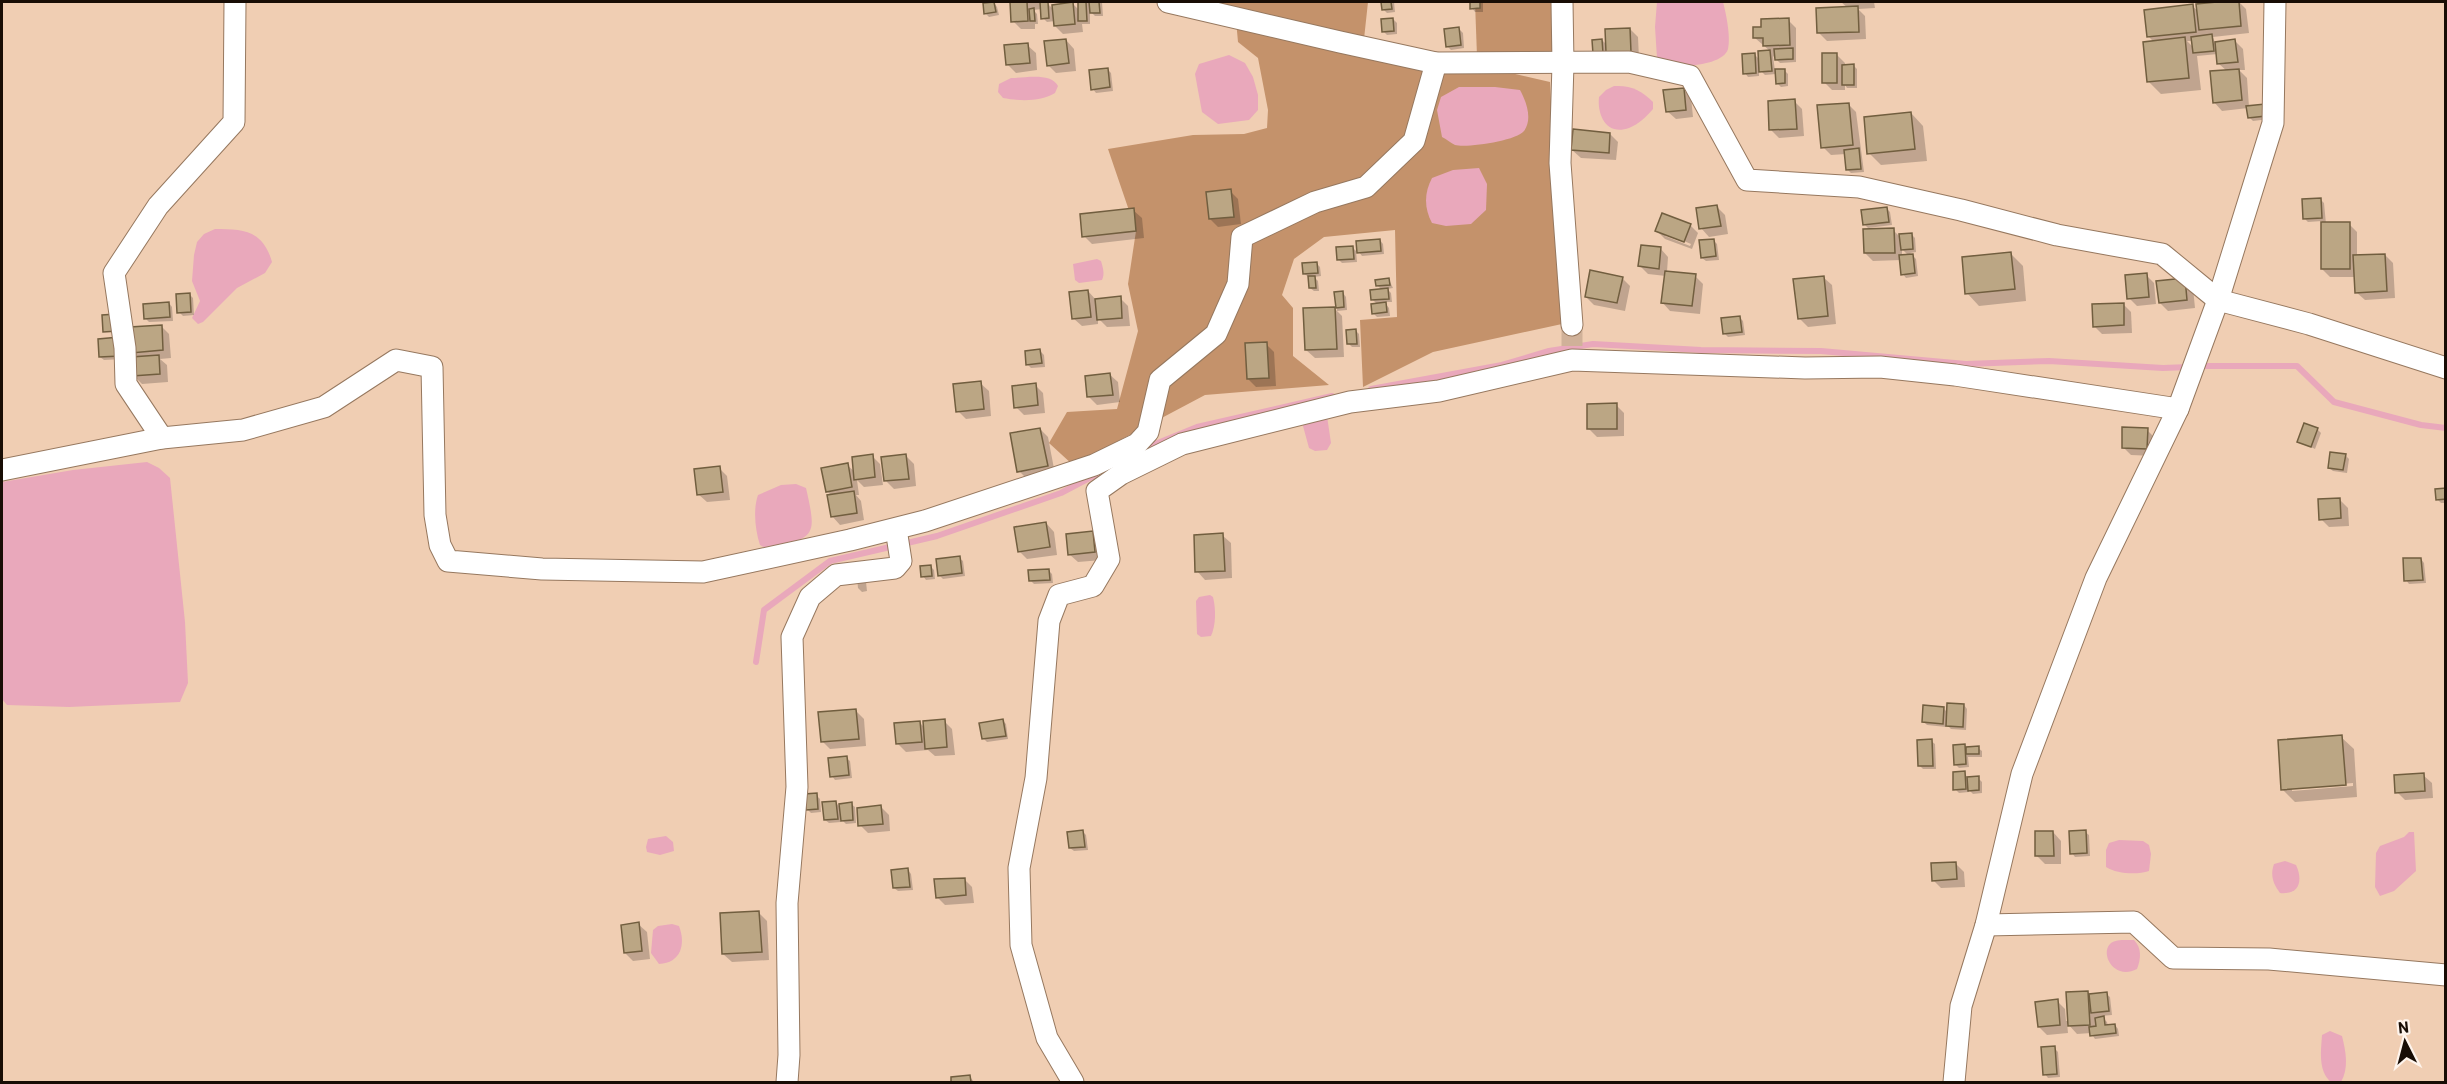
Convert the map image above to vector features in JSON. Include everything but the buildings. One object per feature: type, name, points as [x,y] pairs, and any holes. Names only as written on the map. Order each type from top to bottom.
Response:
[{"type":"street","points":[[162,438],[126,384],[125,348],[114,273],[158,206],[234,122],[235,2]]},
{"type":"street","points":[[1168,2],[1436,63],[1629,62],[1690,76],[1746,180],[1859,187],[2057,235],[2162,255],[2218,300],[2309,324],[2445,368]]},
{"type":"street","points":[[1562,2],[1560,163],[1572,325]]},
{"type":"street","points":[[1954,1083],[1961,1006],[1986,925],[2022,774],[2096,578],[2178,409],[2218,300],[2273,123],[2275,2]]},
{"type":"street","points":[[2,470],[162,438],[243,430],[324,407],[396,360],[432,368],[435,515],[440,545],[448,561],[542,569],[703,572],[896,529],[1063,477],[1137,444],[1148,432],[1160,380],[1216,334],[1238,284],[1242,237],[1315,202],[1366,187],[1414,141],[1436,63]]},
{"type":"street","points":[[1073,1083],[1047,1038],[1021,945],[1019,868],[1036,778],[1049,621],[1059,595],[1094,586],[1109,559],[1097,491],[1121,474],[1182,444],[1350,402],[1439,391],[1572,360],[1805,368],[1880,367],[1955,375],[2178,409]]},
{"type":"street","points":[[787,1083],[789,1055],[787,903],[797,787],[792,637],[810,597],[836,575],[896,568],[901,561],[896,529]]},
{"type":"street","points":[[1986,925],[2134,922],[2173,958],[2270,959],[2445,975]]},
{"type":"shaded area","points":[[1204,2],[1368,2],[1364,39],[1550,82],[1562,324],[1433,352],[1363,387],[1360,320],[1397,317],[1395,230],[1324,237],[1294,259],[1282,295],[1293,308],[1293,356],[1329,385],[1205,395],[1073,465],[1049,443],[1067,412],[1117,409],[1138,331],[1128,284],[1136,231],[1108,149],[1193,135],[1244,134],[1267,128],[1268,110],[1258,58],[1238,42],[1235,9]]},
{"type":"shaded area","points":[[1475,2],[1557,2],[1558,57],[1477,56]]},
{"type":"shaded area","points":[[1657,2],[1723,2],[1729,38],[1725,54],[1714,61],[1692,65],[1677,64],[1657,58],[1655,27]]},
{"type":"shaded area","points":[[1229,55],[1245,63],[1253,77],[1258,95],[1258,110],[1249,120],[1218,124],[1202,112],[1195,74],[1199,64]]},
{"type":"shaded area","points":[[1044,77],[1058,86],[1055,93],[1043,98],[1023,100],[1003,98],[998,92],[999,84],[1011,78]]},
{"type":"shaded area","points":[[1614,86],[1626,86],[1640,91],[1653,102],[1653,109],[1629,128],[1621,130],[1609,127],[1600,111],[1599,97]]},
{"type":"shaded area","points":[[1459,87],[1520,90],[1528,116],[1524,131],[1502,141],[1461,146],[1442,137],[1437,110],[1441,97]]},
{"type":"shaded area","points":[[1479,168],[1487,184],[1486,210],[1471,224],[1446,226],[1432,223],[1426,200],[1432,178],[1453,170]]},
{"type":"shaded area","points":[[215,229],[243,231],[257,237],[268,251],[272,262],[265,273],[237,288],[203,322],[198,324],[192,318],[200,301],[192,281],[194,255],[197,242],[204,234]]},
{"type":"shaded area","points":[[1097,259],[1101,261],[1104,273],[1102,280],[1079,283],[1075,280],[1073,264]]},
{"type":"shaded area","points":[[1327,416],[1331,443],[1327,450],[1315,451],[1309,448],[1303,426],[1306,418]]},
{"type":"shaded area","points":[[147,462],[159,468],[170,478],[185,622],[188,683],[180,702],[69,707],[7,705],[2,699],[2,482],[73,470]]},
{"type":"shaded area","points":[[796,484],[806,488],[812,525],[804,537],[769,550],[760,545],[757,533],[755,513],[758,495],[781,485]]},
{"type":"shaded area","points":[[1210,595],[1213,597],[1215,607],[1214,627],[1211,636],[1201,637],[1197,634],[1196,601],[1199,597]]},
{"type":"shaded area","points":[[2409,832],[2414,832],[2416,871],[2394,891],[2380,896],[2375,887],[2376,853],[2380,846],[2404,837]]},
{"type":"shaded area","points":[[666,836],[673,842],[674,851],[660,855],[647,852],[648,839]]},
{"type":"shaded area","points":[[2119,840],[2143,841],[2149,845],[2151,854],[2149,871],[2127,873],[2106,867],[2106,850],[2109,843]]},
{"type":"shaded area","points":[[2285,861],[2296,865],[2299,881],[2292,892],[2280,893],[2272,872],[2274,864]]},
{"type":"shaded area","points":[[672,924],[679,926],[682,946],[672,960],[659,964],[651,953],[653,930],[658,926]]},
{"type":"shaded area","points":[[2134,940],[2140,954],[2137,969],[2129,972],[2116,969],[2108,959],[2108,947],[2116,941]]},
{"type":"shaded area","points":[[2330,1031],[2342,1036],[2346,1054],[2346,1066],[2341,1082],[2331,1082],[2322,1067],[2322,1035]]},
{"type":"waterway","points":[[1371,389],[1502,365],[1549,351],[1593,344],[1701,350],[1821,351],[1966,364],[2049,361],[2163,368],[2189,367]]},
{"type":"waterway","points":[[2199,366],[2297,366],[2334,402],[2421,425],[2446,428]]},
{"type":"waterway","points":[[1143,449],[1197,427],[1332,396]]},
{"type":"waterway","points":[[756,662],[764,610],[830,561],[937,536],[1061,493],[1097,474]]},
{"type":"tunnel","points":[[1572,325],[1572,360]]}]
